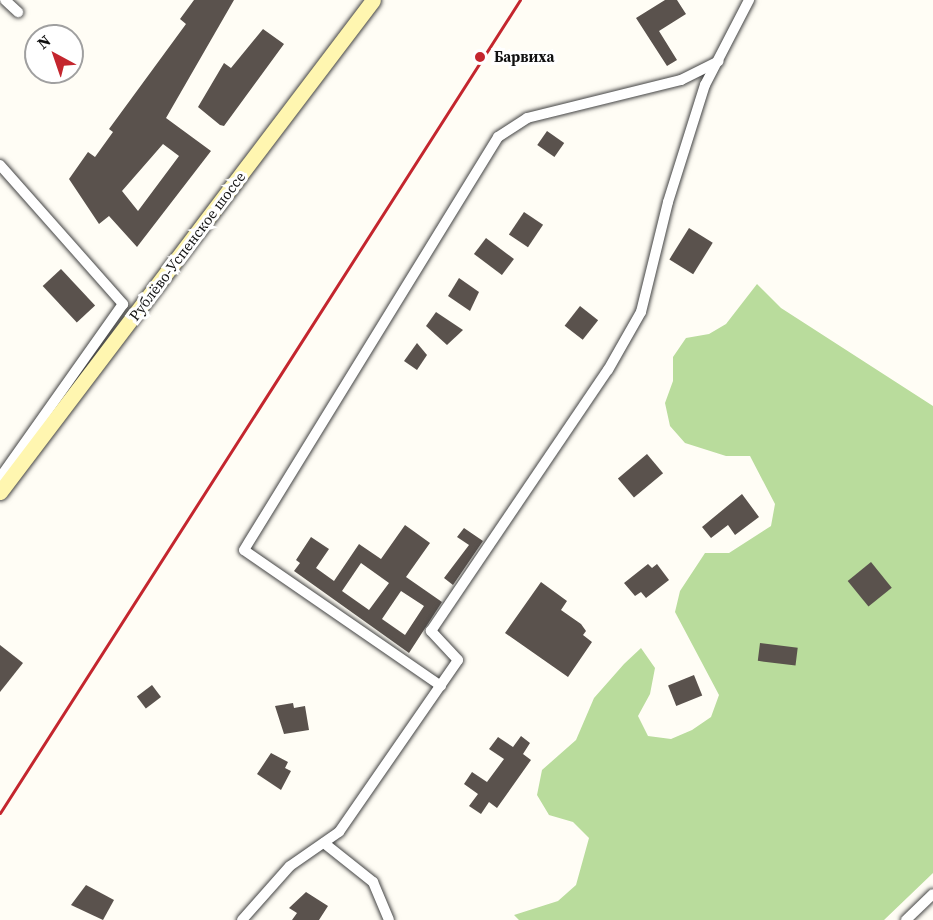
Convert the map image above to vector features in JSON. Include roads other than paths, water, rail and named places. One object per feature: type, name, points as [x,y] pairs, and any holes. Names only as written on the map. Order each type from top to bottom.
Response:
[{"type":"main road","name":"Рублёво-Успенское шоссе","points":[[0,492],[373,0]]},
{"type":"street","points":[[4,0],[18,12]]},
{"type":"street","points":[[242,920],[290,866],[324,843],[368,794],[458,660],[431,631],[608,370],[641,312],[668,201],[705,85],[749,0]]},
{"type":"street","points":[[441,686],[244,550],[498,137],[527,118],[681,80],[719,61]]},
{"type":"street","points":[[0,165],[123,304],[0,477]]},
{"type":"street","points":[[324,843],[373,882],[389,920]]},
{"type":"street","points":[[906,920],[933,894]]},
{"type":"railway","points":[[0,813],[520,0]]},
{"type":"place","name":"Барвиха","points":[[480,57]]}]
